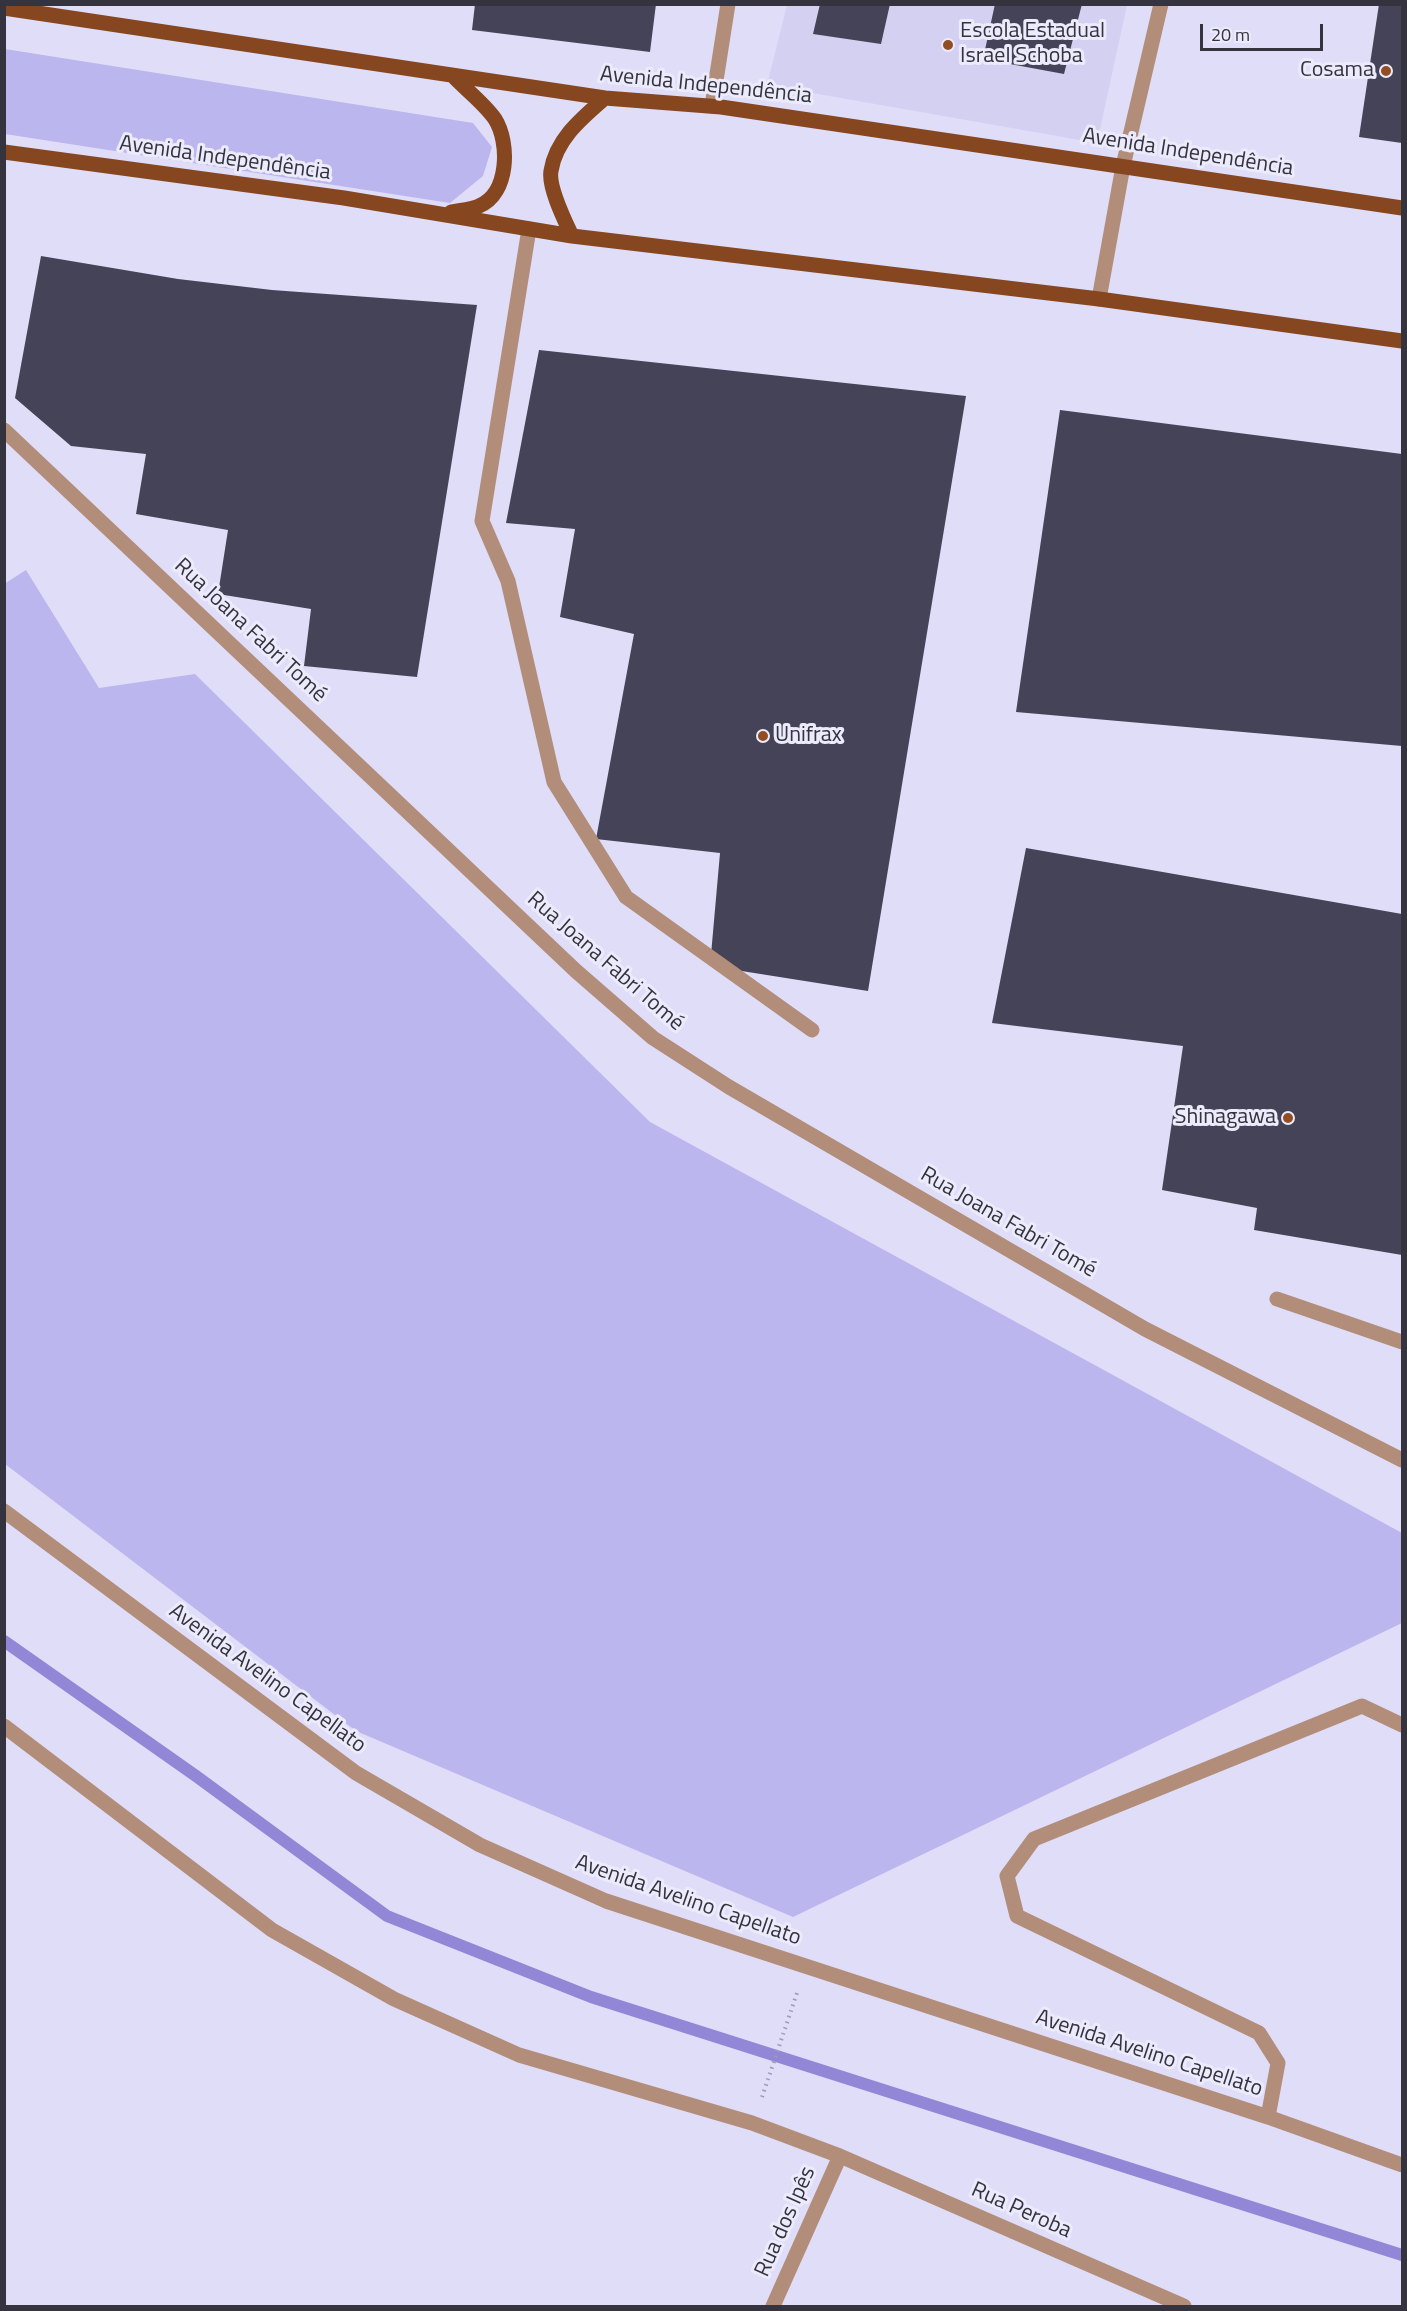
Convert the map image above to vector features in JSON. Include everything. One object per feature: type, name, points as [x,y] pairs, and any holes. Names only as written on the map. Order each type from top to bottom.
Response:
[{"type":"main road","name":"Avenida Independência","points":[[4,8],[605,98],[712,106],[1402,208]]},
{"type":"main road","points":[[442,214],[480,206],[495,192],[504,170],[506,148],[501,130],[493,116],[452,75]]},
{"type":"main road","points":[[572,236],[557,203],[550,172],[558,151],[570,130],[605,98]]},
{"type":"main road","name":"Avenida Independência","points":[[4,152],[344,198],[572,236],[1099,299],[1402,341]]},
{"type":"street","points":[[712,106],[728,4]]},
{"type":"street","points":[[1099,299],[1123,166],[1161,4]]},
{"type":"street","points":[[529,229],[482,521],[508,580],[554,782],[626,897],[812,1030]]},
{"type":"street","name":"Rua Joana Fabri Tomé","points":[[4,430],[567,963],[653,1038],[729,1087],[1145,1329],[1402,1460]]},
{"type":"street","points":[[1277,1299],[1402,1342]]},
{"type":"street","name":"Avenida Avelino Capellato","points":[[4,1511],[356,1773],[480,1845],[606,1901],[1268,2117],[1402,2165]]},
{"type":"street","points":[[1268,2117],[1278,2063],[1259,2033],[1017,1916],[1007,1876],[1034,1839],[1362,1706],[1402,1725]]},
{"type":"street","points":[[4,1725],[272,1930],[394,1999],[519,2055],[752,2123],[840,2156]]},
{"type":"street","name":"Rua dos Ipês","points":[[773,2307],[840,2156]]},
{"type":"street","name":"Rua Peroba","points":[[840,2156],[1184,2307]]},
{"type":"path","points":[[768,2080],[785,2027]]},
{"type":"shaded area","name":"Escola Estadual Israel Schoba","points":[[787,5],[1127,5],[1097,143],[767,85]]},
{"type":"shaded area","points":[[5,49],[473,123],[492,147],[483,176],[450,203],[5,134]]},
{"type":"shaded area","points":[[26,570],[99,688],[195,674],[650,1122],[1402,1533],[1402,1623],[793,1917],[356,1731],[5,1464],[4,584]]},
{"type":"building","points":[[475,4],[656,4],[650,52],[472,30]]},
{"type":"building","points":[[820,4],[890,4],[881,44],[813,34]]},
{"type":"building","points":[[995,4],[1082,4],[1064,74],[983,59]]},
{"type":"building","name":"Cosama","points":[[1379,4],[1402,4],[1402,143],[1359,137]]},
{"type":"building","points":[[41,256],[178,279],[272,290],[477,305],[417,677],[304,666],[311,609],[218,594],[228,530],[136,514],[146,454],[71,446],[15,398]]},
{"type":"building","name":"Unifrax","points":[[539,350],[966,396],[868,991],[710,966],[720,853],[596,839],[634,634],[560,617],[575,529],[506,523]]},
{"type":"building","points":[[1060,410],[1402,454],[1402,746],[1016,712]]},
{"type":"building","name":"Shinagawa","points":[[1026,848],[1402,914],[1402,1255],[1254,1230],[1257,1208],[1162,1190],[1183,1046],[992,1023]]},
{"type":"waterway","points":[[4,1641],[196,1776],[387,1916],[591,1997],[1402,2255]]},
{"type":"place","name":"Escola Estadual Israel Schoba","points":[[948,45]]},
{"type":"place","name":"Cosama","points":[[1386,71]]},
{"type":"place","name":"Unifrax","points":[[763,736]]},
{"type":"place","name":"Shinagawa","points":[[1288,1118]]}]
